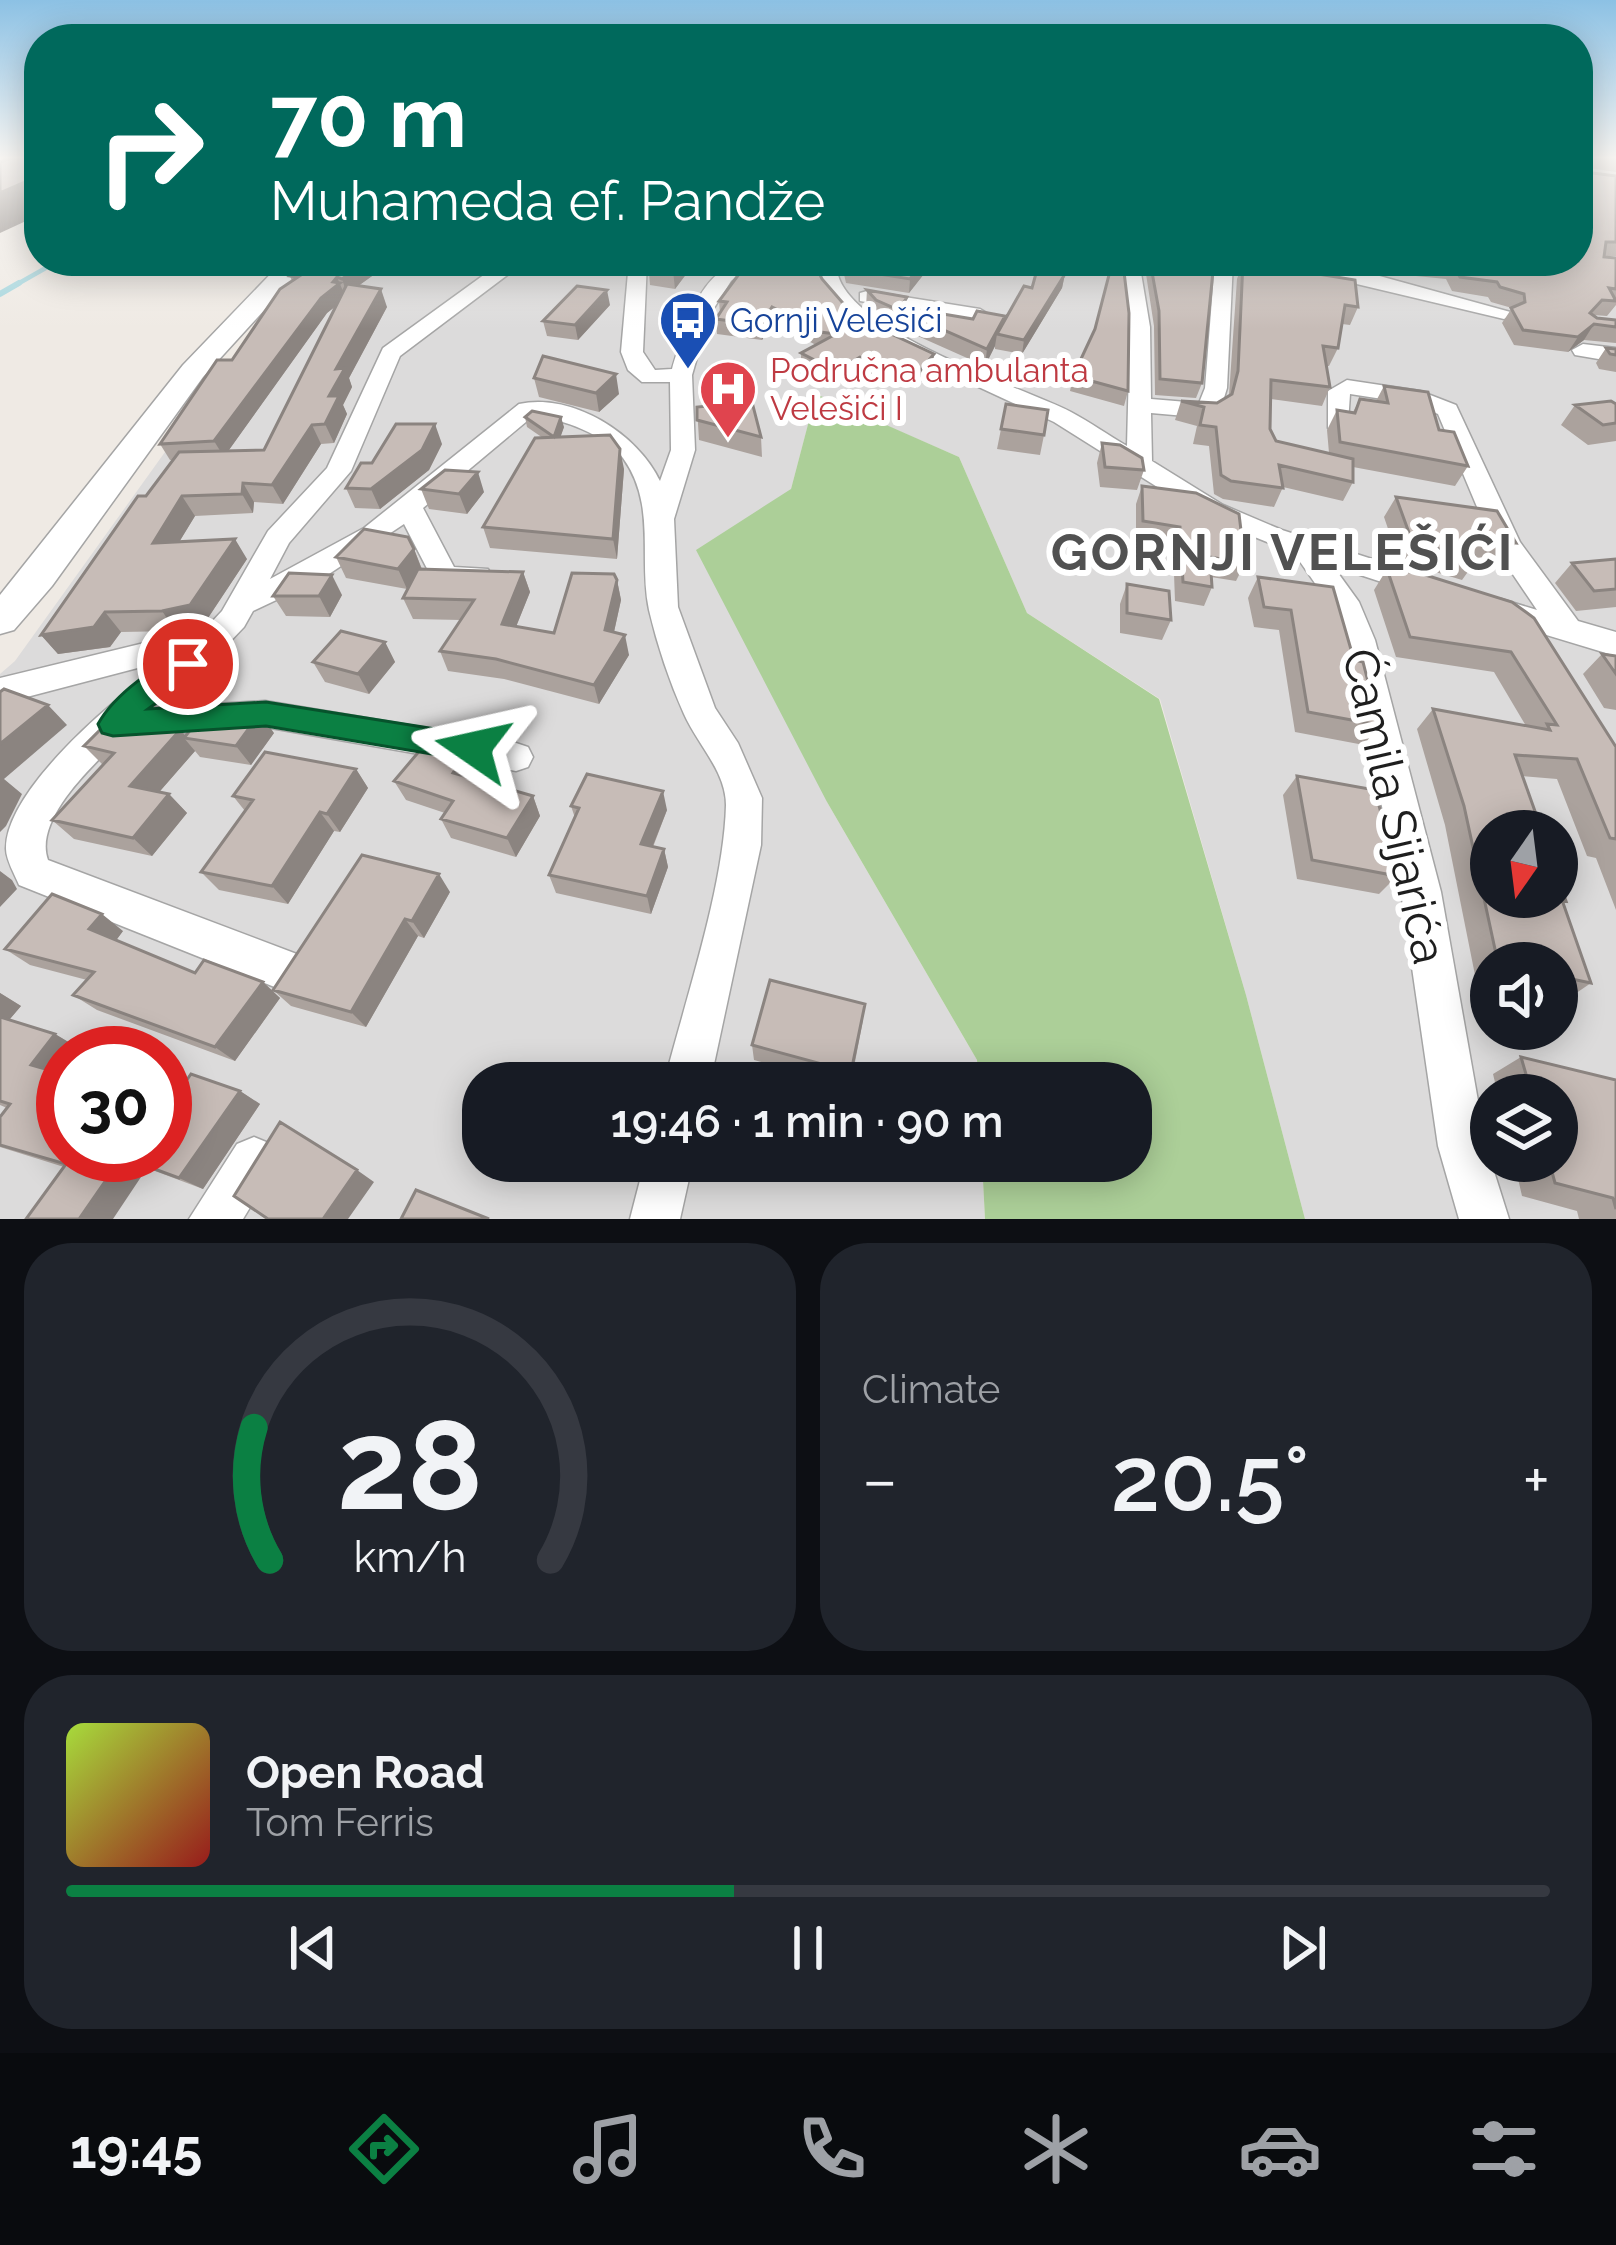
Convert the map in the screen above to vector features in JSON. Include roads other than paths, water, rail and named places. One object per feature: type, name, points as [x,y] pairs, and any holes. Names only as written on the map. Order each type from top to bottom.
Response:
[{"type":"street","points":[[0,620],[39,577],[193,371],[282,276]]},
{"type":"street","points":[[287,971],[33,872],[25,849],[32,823],[64,770],[220,635],[245,602],[278,538],[338,471],[391,353],[491,276]]},
{"type":"street","points":[[637,276],[632,352],[636,365],[650,377],[681,375]]},
{"type":"street","points":[[660,519],[682,450],[681,375],[716,276]]},
{"type":"street","points":[[828,276],[852,314],[882,335],[1062,417],[1214,511],[1304,547],[1437,590]]},
{"type":"street","points":[[1132,276],[1140,327],[1139,462]]},
{"type":"street","points":[[1140,405],[1208,411],[1216,388],[1223,276]]},
{"type":"street","points":[[1348,276],[1504,313]]},
{"type":"street","points":[[836,292],[980,315]]},
{"type":"street","points":[[1582,350],[1616,355]]},
{"type":"street","points":[[1336,423],[1340,392],[1347,387],[1420,398],[1448,410],[1507,545],[1557,641]]},
{"type":"street","points":[[245,602],[374,534],[519,412],[537,408],[598,428],[630,446],[645,472],[660,519],[663,608],[700,713],[726,753],[743,798],[742,845],[692,1062]]},
{"type":"street","points":[[408,506],[445,577],[492,575]]},
{"type":"street","name":"Ćamila Sijarića","points":[[1304,547],[1344,602],[1360,640],[1421,892],[1462,1146],[1484,1219]]},
{"type":"street","points":[[1481,604],[1525,618],[1557,641],[1616,644]]},
{"type":"street","points":[[0,691],[220,635]]},
{"type":"street","points":[[113,724],[266,714],[516,757]]},
{"type":"street","points":[[214,1219],[254,1161]]},
{"type":"street","points":[[655,1219],[664,1182]]},
{"type":"waterway","points":[[14,286],[32,276]]},
{"type":"waterway","points":[[0,294],[19,283]]},
{"type":"place","name":"Gornji Velešići","points":[[688,371]]},
{"type":"place","name":"Područna ambulanta Velešići I","points":[[728,440]]},
{"type":"district","name":"GORNJI VELEŠIĆI","points":[[1283,552]]}]
